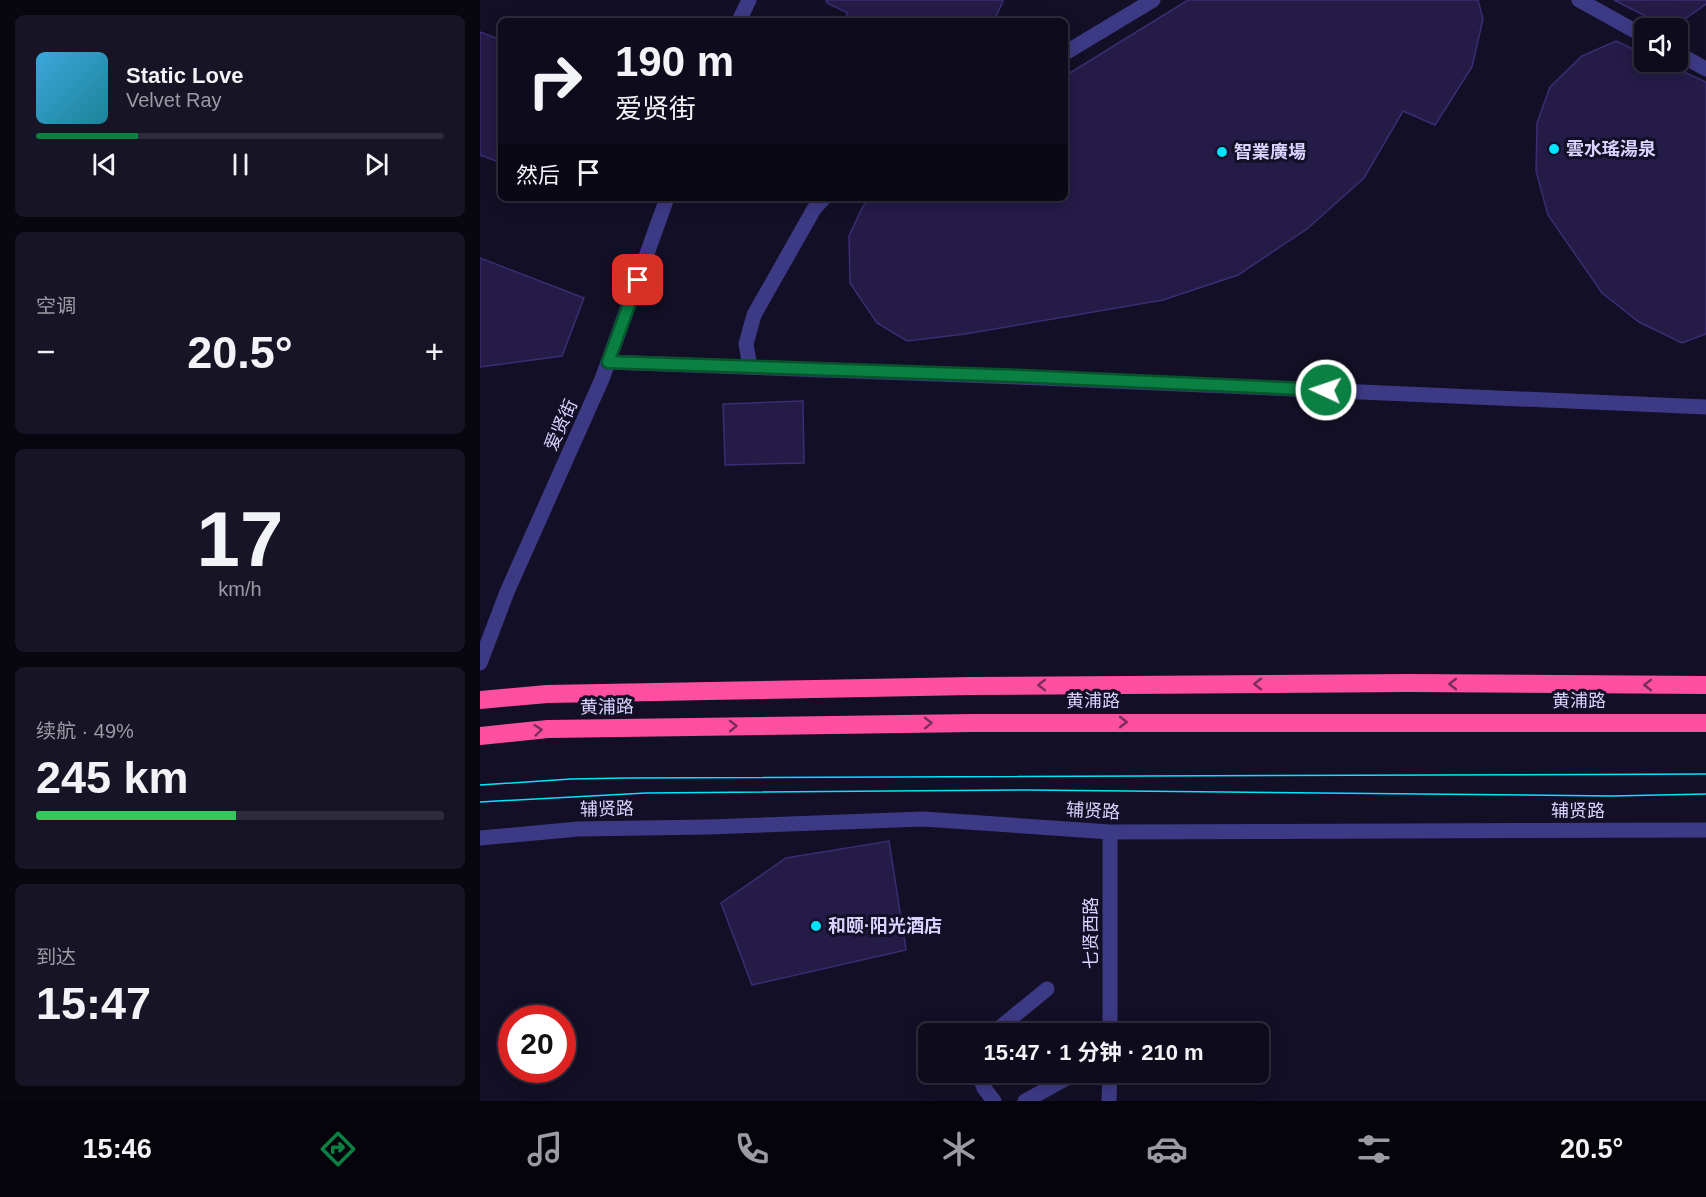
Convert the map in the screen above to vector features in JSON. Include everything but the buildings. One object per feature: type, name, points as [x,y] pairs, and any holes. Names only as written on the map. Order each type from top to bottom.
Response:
[{"type":"highway","name":"黄浦路","points":[[480,700],[547,694],[983,686],[1397,683],[1706,686]]},
{"type":"highway","name":"黄浦路","points":[[480,736],[548,729],[973,723],[1706,723]]},
{"type":"street","points":[[740,18],[749,0]]},
{"type":"street","points":[[1068,51],[1153,0]]},
{"type":"street","points":[[1579,0],[1634,30]]},
{"type":"street","points":[[1688,60],[1706,69]]},
{"type":"street","name":"爱贤街","points":[[480,663],[507,592],[608,362],[666,201]]},
{"type":"street","points":[[750,367],[746,344],[754,315],[814,209],[821,201]]},
{"type":"street","points":[[608,362],[1018,376],[1706,407]]},
{"type":"street","name":"辅贤路","points":[[480,838],[578,829],[923,819],[1110,832],[1706,830]]},
{"type":"street","name":"七贤西路","points":[[1110,832],[1110,1023]]},
{"type":"street","points":[[1005,1023],[1047,989]]},
{"type":"street","points":[[982,1083],[994,1101]]},
{"type":"street","points":[[1025,1101],[1058,1083]]},
{"type":"street","points":[[1109,1101],[1110,1083]]},
{"type":"tram line","points":[[480,785],[625,778],[1706,774]]},
{"type":"tram line","points":[[480,802],[646,793],[1029,790],[1612,796],[1706,794]]},
{"type":"place","name":"雲水瑤湯泉","points":[[1554,149]]},
{"type":"place","name":"智業廣場","points":[[1222,152]]},
{"type":"place","name":"和颐·阳光酒店","points":[[816,926]]},
{"type":"route","points":[[638,280],[608,362],[1018,376],[1326,390]]}]
